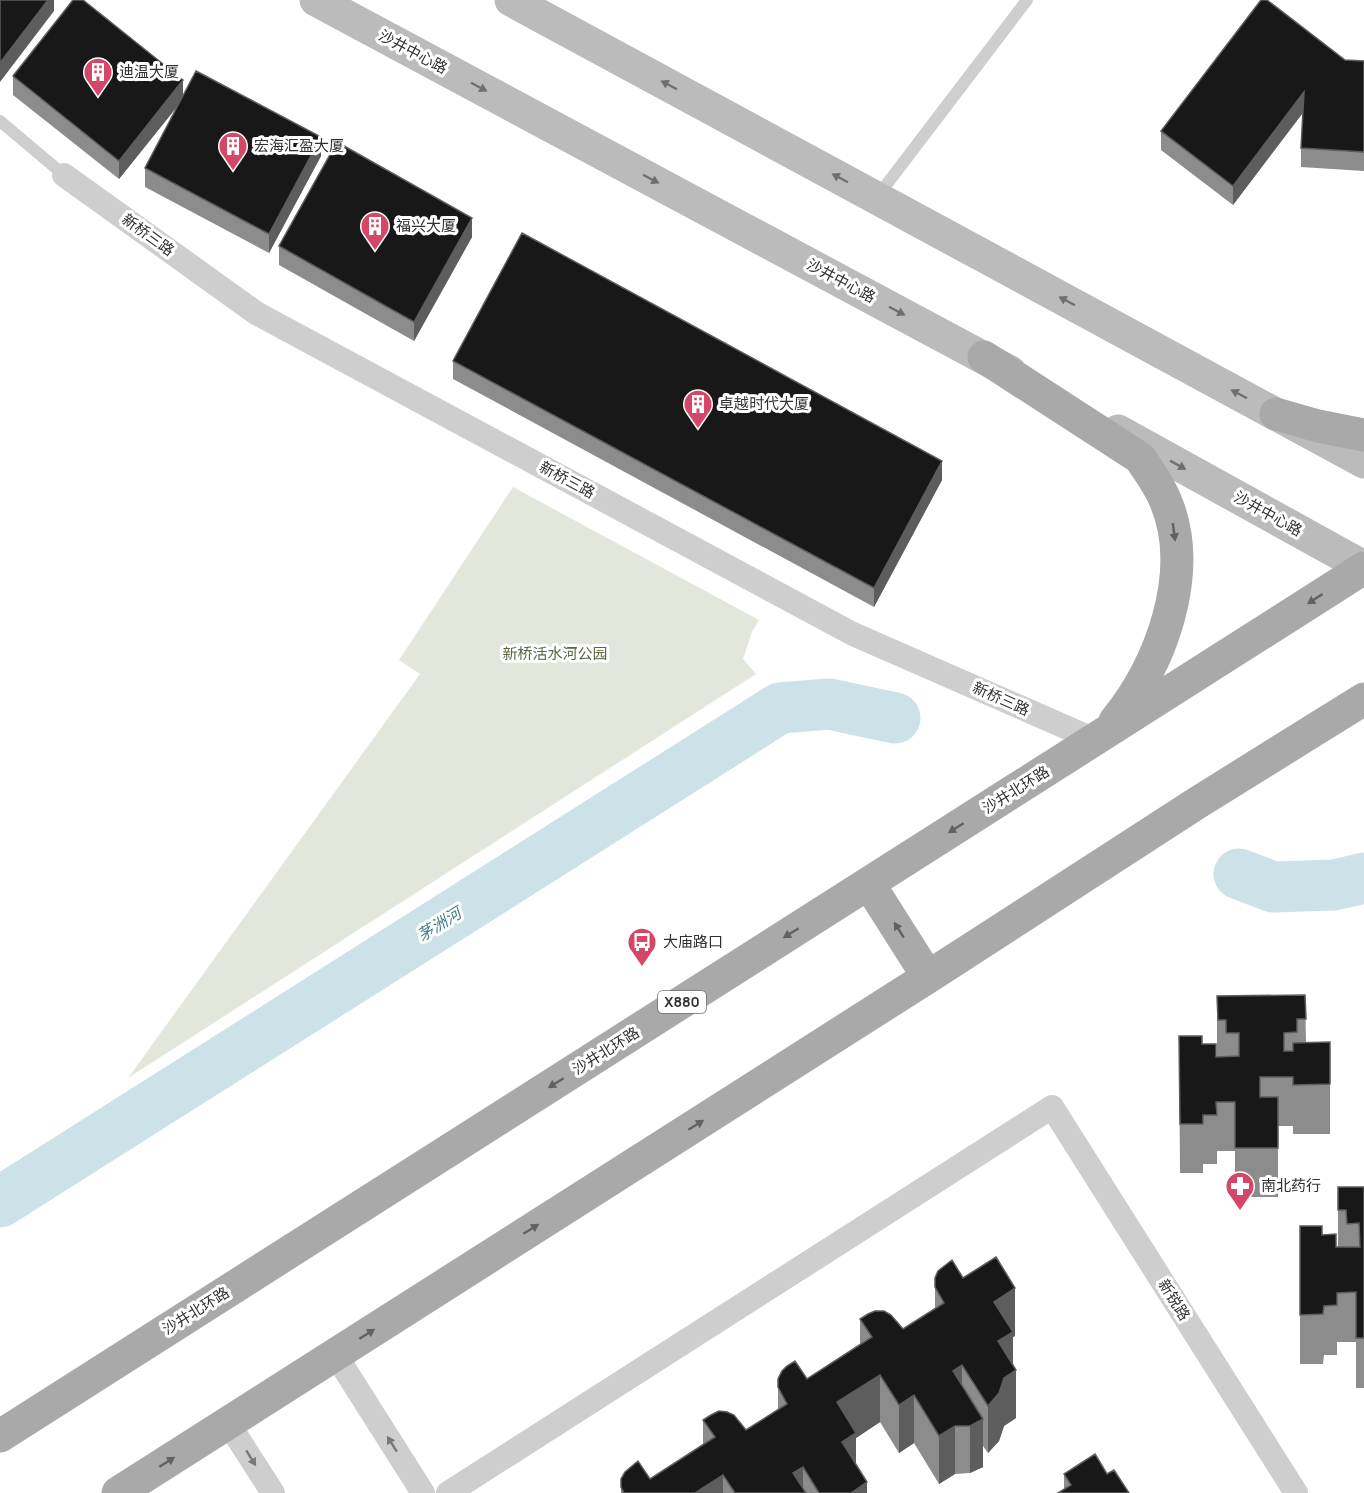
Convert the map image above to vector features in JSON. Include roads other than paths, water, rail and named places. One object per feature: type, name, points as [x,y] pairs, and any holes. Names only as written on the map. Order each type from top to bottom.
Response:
[{"type":"main road","points":[[984,357],[1140,458],[1166,501],[1174,525],[1177,551],[1176,580],[1171,611],[1160,644],[1130,701],[1116,720],[1095,740]]},
{"type":"main road","points":[[1276,414],[1318,426],[1364,435]]},
{"type":"main road","name":"沙井北环路","points":[[0,1436],[1364,567]]},
{"type":"main road","points":[[118,1493],[1197,803],[1364,699]]},
{"type":"main road","points":[[1197,803],[1297,747],[1334,734],[1364,727]]},
{"type":"main road","points":[[869,884],[928,977]]},
{"type":"street","name":"沙井中心路","points":[[316,0],[984,357],[1364,567]]},
{"type":"street","points":[[511,0],[1364,462]]},
{"type":"street","name":"新桥三路","points":[[64,175],[256,313],[853,634],[1095,740]]},
{"type":"street","name":"新锐路","points":[[448,1493],[1052,1107],[1296,1493]]},
{"type":"street","points":[[335,1354],[423,1493]]},
{"type":"street","points":[[228,1423],[273,1493]]},
{"type":"lane","points":[[876,198],[1027,0]]},
{"type":"lane","points":[[0,121],[64,175]]},
{"type":"waterway","name":"茅洲河","points":[[0,1202],[780,708],[829,704],[895,718]]},
{"type":"waterway","points":[[1239,874],[1273,887],[1334,885],[1364,878]]},
{"type":"place","name":"迪温大厦","points":[[98,98]]},
{"type":"place","name":"宏海汇盈大厦","points":[[233,172]]},
{"type":"place","name":"福兴大厦","points":[[375,252]]},
{"type":"place","name":"卓越时代大厦","points":[[698,430]]},
{"type":"place","name":"大庙路口","points":[[642,968]]},
{"type":"place","name":"南北药行","points":[[1240,1212]]},
{"type":"park label","name":"新桥活水河公园","points":[[555,654]]}]
